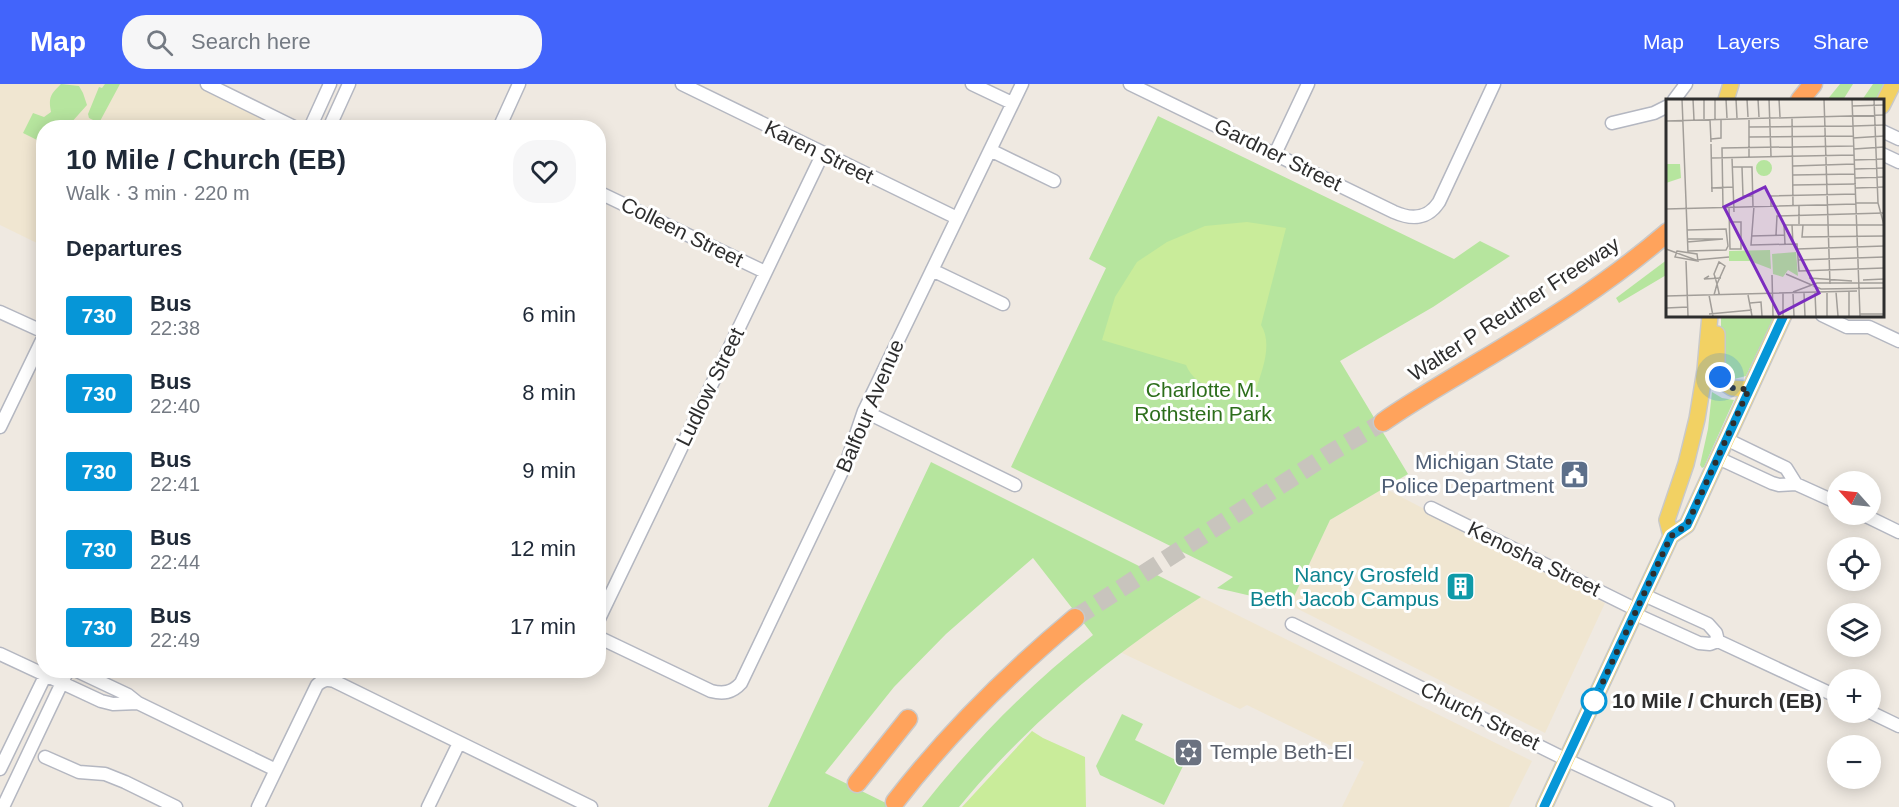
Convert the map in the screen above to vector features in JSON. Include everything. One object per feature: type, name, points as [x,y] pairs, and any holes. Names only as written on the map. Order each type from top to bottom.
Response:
[{"type":"highway","points":[[1801,99],[1813,84]]},
{"type":"highway","name":"Walter P Reuther Freeway","points":[[1383,422],[1411,402],[1558,313],[1626,267],[1666,234]]},
{"type":"highway","points":[[895,802],[968,716],[1013,671],[1075,618]]},
{"type":"highway","points":[[857,783],[908,719]]},
{"type":"main road","points":[[1726,99],[1731,84]]},
{"type":"main road","points":[[1884,102],[1893,84]]},
{"type":"main road","points":[[1671,536],[1667,520],[1686,464],[1697,419],[1705,370],[1710,316]]},
{"type":"main road","points":[[1716,316],[1717,364],[1722,381],[1724,385],[1732,388],[1749,389]]},
{"type":"main road","points":[[1544,807],[1671,536],[1687,525],[1784,316]]},
{"type":"street","points":[[207,84],[280,120]]},
{"type":"street","points":[[314,120],[330,84]]},
{"type":"street","points":[[333,120],[350,84]]},
{"type":"street","points":[[503,120],[519,84]]},
{"type":"street","name":"Karen Street","points":[[682,84],[957,218]]},
{"type":"street","points":[[972,84],[1012,104]]},
{"type":"street","name":"Balfour Avenue","points":[[606,641],[711,691],[722,694],[730,692],[741,683],[847,461],[864,411],[1022,84]]},
{"type":"street","name":"Gardner Street","points":[[1130,84],[1401,215],[1412,218],[1427,214],[1439,202],[1494,84]]},
{"type":"street","points":[[1275,154],[1308,84]]},
{"type":"street","points":[[1675,99],[1686,84]]},
{"type":"street","points":[[1612,123],[1654,113],[1666,107]]},
{"type":"street","points":[[1884,132],[1899,139]]},
{"type":"street","points":[[990,150],[1054,182]]},
{"type":"street","name":"Ludlow Street","points":[[606,604],[823,153]]},
{"type":"street","points":[[1884,155],[1899,162]]},
{"type":"street","name":"Colleen Street","points":[[606,196],[765,272]]},
{"type":"street","points":[[932,270],[1003,304]]},
{"type":"street","points":[[0,312],[36,330]]},
{"type":"street","points":[[1824,316],[1847,327],[1869,327],[1899,341]]},
{"type":"street","points":[[1862,316],[1869,327]]},
{"type":"street","points":[[0,427],[36,351]]},
{"type":"street","points":[[864,411],[1016,485]]},
{"type":"street","points":[[1726,438],[1786,468],[1796,484]]},
{"type":"street","points":[[1718,458],[1772,483],[1796,484],[1827,498]]},
{"type":"street","name":"Kenosha Street","points":[[1431,508],[1699,643],[1710,644],[1718,641],[1827,692]]},
{"type":"street","points":[[1881,523],[1899,532]]},
{"type":"street","name":"Kenosha Street","points":[[1644,595],[1708,624],[1716,633],[1718,641]]},
{"type":"street","name":"Church Street","points":[[1292,624],[1567,760],[1668,807]]},
{"type":"street","points":[[0,654],[36,669]]},
{"type":"street","points":[[0,769],[45,678]]},
{"type":"street","points":[[3,807],[61,678]]},
{"type":"street","points":[[63,678],[101,701],[113,704],[138,703]]},
{"type":"street","points":[[92,678],[276,770]]},
{"type":"street","points":[[258,807],[316,685],[327,680],[334,681],[591,807]]},
{"type":"street","points":[[1881,717],[1899,726]]},
{"type":"street","points":[[428,807],[459,742]]},
{"type":"street","points":[[45,757],[79,772],[105,774],[176,807]]},
{"type":"shaded area","points":[[0,84],[207,84],[279,120],[36,120],[36,243],[0,225]]},
{"type":"shaded area","points":[[1384,488],[1605,603],[1545,733],[1290,605],[1330,520]]},
{"type":"shaded area","points":[[1201,597],[1532,761],[1509,807],[1342,807],[1364,762],[1247,705],[1240,709],[1120,652]]},
{"type":"green space","points":[[61,84],[79,86],[87,105],[74,120],[36,120],[36,140],[23,133],[33,113],[44,117],[51,112],[51,96]]},
{"type":"green space","points":[[105,84],[120,84],[101,120],[93,120],[88,114],[99,87],[102,88]]},
{"type":"green space","points":[[1840,84],[1853,84],[1844,99],[1828,99]]},
{"type":"green space","points":[[1873,84],[1884,84],[1876,99],[1863,99]]},
{"type":"green space","name":"Charlotte M. Rothstein Park","points":[[1158,116],[1454,259],[1480,241],[1510,256],[1433,307],[1340,361],[1408,474],[1330,520],[1290,605],[1217,588],[1233,577],[1011,467],[1106,268],[1089,259]]},
{"type":"green space","points":[[1247,222],[1286,228],[1261,325],[1266,340],[1266,349],[1256,390],[1246,396],[1211,387],[1196,379],[1186,365],[1102,340],[1115,297],[1137,262],[1167,242],[1205,226]]},
{"type":"green space","points":[[1666,260],[1666,275],[1619,303],[1616,298]]},
{"type":"green space","points":[[1721,316],[1775,316],[1746,376],[1734,379],[1725,373],[1721,353]]},
{"type":"green space","points":[[1712,392],[1722,398],[1734,400],[1702,468],[1700,465],[1708,429]]},
{"type":"green space","points":[[931,462],[1201,597],[1134,643],[1042,719],[985,776],[959,807],[922,807],[1002,716],[1093,635],[1033,558],[946,634],[894,687],[825,773],[894,807],[768,807]]},
{"type":"green space","points":[[1122,714],[1143,724],[1135,740],[1184,764],[1164,805],[1100,775],[1096,766]]},
{"type":"green space","points":[[1032,731],[1085,757],[1086,807],[962,807]]},
{"type":"tunnel","points":[[1075,618],[1332,452],[1383,422]]},
{"type":"bus line","name":"730","points":[[1544,807],[1671,536],[1687,525],[1784,316]]},
{"type":"place","name":"Michigan State Police Department","points":[[1575,474]]},
{"type":"place","name":"Nancy Grosfeld Beth Jacob Campus","points":[[1460,587]]},
{"type":"place","name":"10 Mile / Church (EB)","points":[[1594,701]]},
{"type":"place","name":"Temple Beth-El","points":[[1189,752]]},
{"type":"route","points":[[1594,701],[1671,536],[1687,525],[1749,389],[1728,387],[1724,385],[1720,377]]}]
